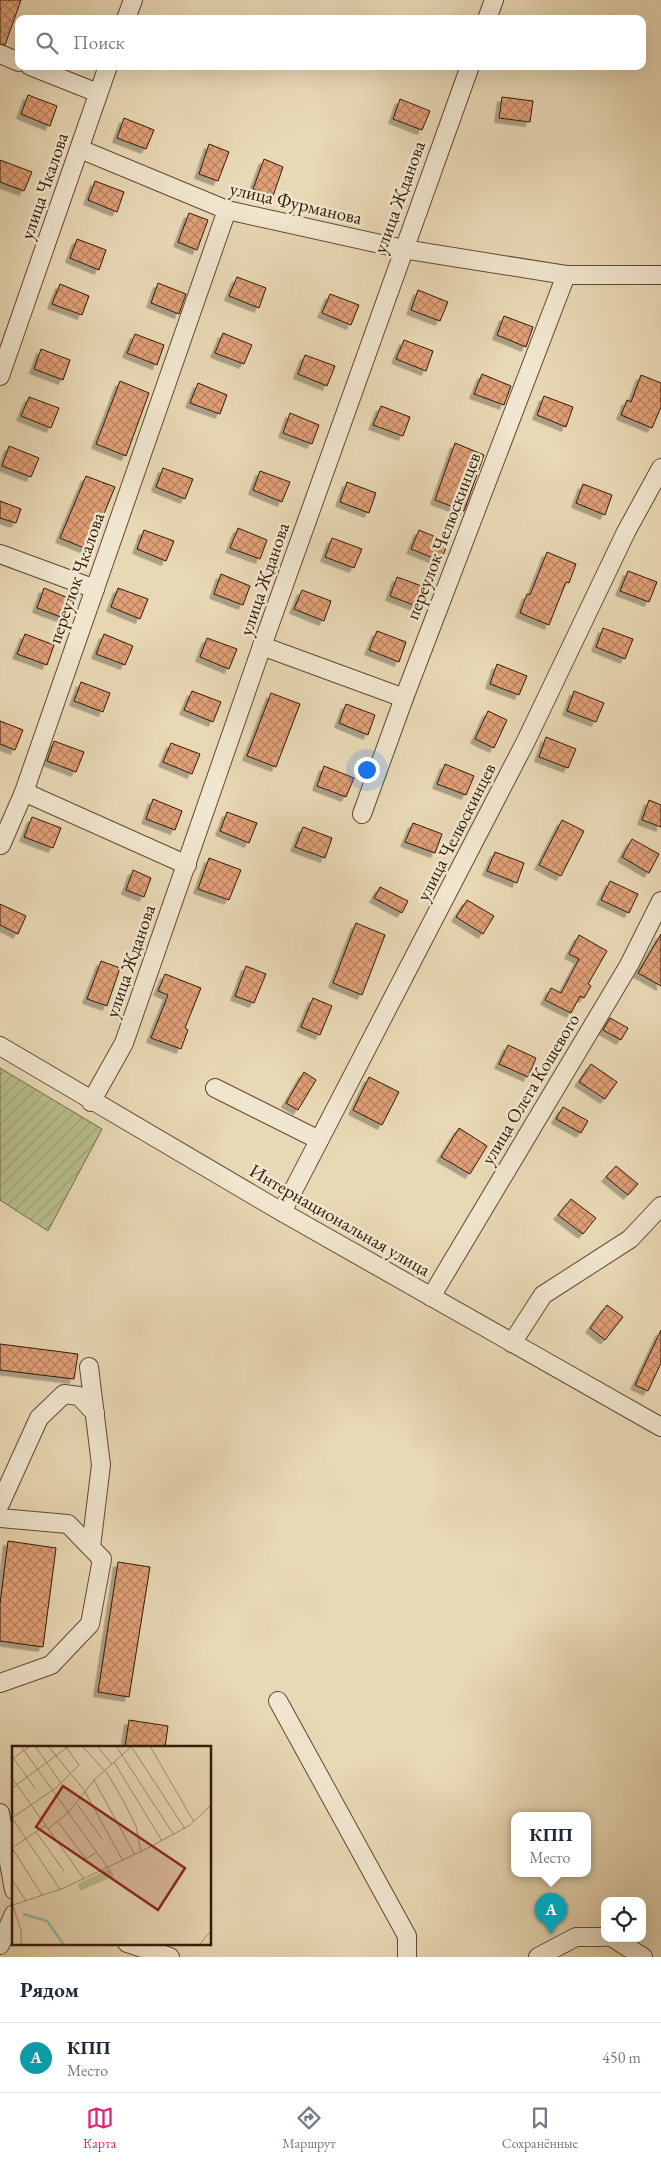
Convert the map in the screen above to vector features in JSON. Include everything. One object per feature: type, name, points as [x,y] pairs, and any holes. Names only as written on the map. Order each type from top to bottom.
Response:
[{"type":"street","points":[[127,15],[133,0]]},
{"type":"street","points":[[488,15],[494,0]]},
{"type":"street","points":[[0,54],[15,60]]},
{"type":"street","points":[[40,70],[98,93]]},
{"type":"street","name":"улица Чкалова","points":[[0,376],[107,70]]},
{"type":"street","name":"улица Жданова","points":[[91,1102],[124,1043],[262,646],[469,70]]},
{"type":"street","name":"улица Фурманова","points":[[80,149],[227,210],[403,249],[566,275],[661,276]]},
{"type":"street","name":"переулок Чкалова","points":[[1,845],[24,792],[227,210]]},
{"type":"street","name":"переулок Челюскинцев","points":[[362,814],[404,698],[566,275]]},
{"type":"street","name":"улица Челюскинцев","points":[[282,1212],[522,750],[626,532],[661,468]]},
{"type":"street","points":[[0,554],[95,589]]},
{"type":"street","points":[[262,646],[404,698]]},
{"type":"street","points":[[24,792],[186,865]]},
{"type":"street","name":"улица Олега Кошевого","points":[[431,1297],[629,965],[661,901]]},
{"type":"street","name":"Интернациональная улица","points":[[0,1046],[91,1102],[512,1344],[661,1427]]},
{"type":"street","points":[[215,1088],[319,1140]]},
{"type":"street","points":[[512,1344],[542,1295],[630,1238],[661,1206]]},
{"type":"street","points":[[89,1367],[101,1465],[91,1547]]},
{"type":"street","points":[[0,1504],[39,1418],[64,1394],[79,1396],[95,1413]]},
{"type":"street","points":[[0,1518],[68,1524],[102,1559],[90,1624],[50,1665],[0,1683]]},
{"type":"street","points":[[278,1701],[407,1936],[407,1957]]},
{"type":"street","points":[[0,1813],[12,1879]]},
{"type":"street","points":[[0,1945],[12,1918]]},
{"type":"street","points":[[538,1957],[576,1937],[601,1937]]},
{"type":"street","points":[[619,1942],[643,1957]]},
{"type":"street","points":[[130,1944],[170,1957]]},
{"type":"green space","points":[[0,1068],[102,1129],[48,1231],[0,1200]]},
{"type":"building","points":[[0,0],[21,0],[5,45],[0,44]]},
{"type":"building","points":[[28,95],[57,106],[50,126],[21,114]]},
{"type":"building","points":[[502,97],[533,101],[530,122],[499,118]]},
{"type":"building","points":[[400,99],[430,111],[422,130],[393,119]]},
{"type":"building","points":[[124,118],[154,130],[146,149],[117,138]]},
{"type":"building","points":[[209,144],[229,152],[218,181],[199,174]]},
{"type":"building","points":[[264,159],[283,167],[273,196],[253,189]]},
{"type":"building","points":[[0,160],[32,172],[24,191],[0,182]]},
{"type":"building","points":[[95,181],[124,192],[117,212],[88,200]]},
{"type":"building","points":[[189,213],[208,220],[197,250],[178,242]]},
{"type":"building","points":[[77,239],[106,250],[99,270],[70,258]]},
{"type":"building","points":[[237,277],[266,288],[259,308],[229,296]]},
{"type":"building","points":[[158,283],[186,294],[179,314],[151,303]]},
{"type":"building","points":[[60,284],[89,296],[82,315],[52,304]]},
{"type":"building","points":[[418,290],[448,302],[440,321],[411,310]]},
{"type":"building","points":[[330,294],[359,305],[351,325],[322,313]]},
{"type":"building","points":[[504,316],[533,327],[526,347],[497,335]]},
{"type":"building","points":[[223,333],[252,345],[244,364],[215,353]]},
{"type":"building","points":[[135,334],[164,345],[157,365],[127,353]]},
{"type":"building","points":[[404,340],[433,351],[426,371],[396,359]]},
{"type":"building","points":[[41,349],[70,360],[63,380],[34,369]]},
{"type":"building","points":[[305,355],[335,366],[327,386],[298,374]]},
{"type":"building","points":[[482,374],[511,386],[504,405],[474,394]]},
{"type":"building","points":[[641,375],[661,383],[661,407],[652,428],[621,415],[627,400],[631,402]]},
{"type":"building","points":[[120,381],[149,393],[126,456],[96,444]]},
{"type":"building","points":[[198,383],[227,395],[220,414],[190,403]]},
{"type":"building","points":[[544,396],[573,407],[566,427],[537,415]]},
{"type":"building","points":[[29,397],[59,408],[51,428],[21,416]]},
{"type":"building","points":[[381,406],[410,417],[403,436],[373,425]]},
{"type":"building","points":[[290,413],[319,425],[312,444],[283,433]]},
{"type":"building","points":[[455,443],[484,455],[464,511],[435,500]]},
{"type":"building","points":[[9,446],[39,458],[31,477],[2,466]]},
{"type":"building","points":[[163,468],[193,479],[185,499],[156,487]]},
{"type":"building","points":[[260,471],[290,482],[282,502],[253,490]]},
{"type":"building","points":[[86,476],[115,487],[89,550],[60,538]]},
{"type":"building","points":[[347,482],[376,493],[369,513],[340,502]]},
{"type":"building","points":[[583,484],[612,495],[605,515],[576,503]]},
{"type":"building","points":[[0,501],[21,509],[16,523],[0,518]]},
{"type":"building","points":[[238,528],[267,540],[260,559],[230,548]]},
{"type":"building","points":[[144,530],[174,541],[166,561],[137,549]]},
{"type":"building","points":[[419,530],[448,542],[441,561],[411,549]]},
{"type":"building","points":[[332,538],[362,549],[354,568],[325,557]]},
{"type":"building","points":[[547,552],[576,564],[569,583],[566,582],[549,625],[520,613],[527,594],[530,595]]},
{"type":"building","points":[[628,571],[657,582],[649,602],[620,591]]},
{"type":"building","points":[[221,574],[250,586],[243,605],[214,594]]},
{"type":"building","points":[[397,577],[427,588],[419,607],[390,596]]},
{"type":"building","points":[[44,588],[73,600],[66,619],[37,608]]},
{"type":"building","points":[[118,588],[148,599],[140,619],[111,607]]},
{"type":"building","points":[[302,590],[331,601],[324,621],[294,609]]},
{"type":"building","points":[[603,628],[633,639],[625,659],[596,647]]},
{"type":"building","points":[[377,631],[406,642],[399,662],[369,650]]},
{"type":"building","points":[[25,634],[54,645],[47,665],[17,654]]},
{"type":"building","points":[[104,634],[133,646],[125,665],[96,654]]},
{"type":"building","points":[[207,638],[237,649],[229,669],[200,657]]},
{"type":"building","points":[[497,664],[527,676],[519,695],[490,684]]},
{"type":"building","points":[[81,682],[110,693],[103,712],[74,701]]},
{"type":"building","points":[[192,691],[221,702],[213,722],[184,710]]},
{"type":"building","points":[[574,691],[604,703],[596,722],[567,711]]},
{"type":"building","points":[[271,693],[300,704],[276,767],[247,756]]},
{"type":"building","points":[[346,704],[375,715],[368,735],[339,723]]},
{"type":"building","points":[[488,711],[507,720],[494,748],[475,739]]},
{"type":"building","points":[[0,721],[23,730],[15,750],[0,744]]},
{"type":"building","points":[[546,737],[576,749],[568,768],[539,757]]},
{"type":"building","points":[[54,741],[84,752],[76,772],[47,761]]},
{"type":"building","points":[[171,743],[200,754],[192,774],[163,762]]},
{"type":"building","points":[[445,764],[474,776],[466,795],[437,784]]},
{"type":"building","points":[[324,766],[354,778],[346,797],[317,786]]},
{"type":"building","points":[[153,799],[182,811],[175,830],[146,819]]},
{"type":"building","points":[[649,800],[661,805],[661,827],[642,820]]},
{"type":"building","points":[[227,812],[257,823],[249,843],[220,831]]},
{"type":"building","points":[[32,817],[61,828],[53,848],[24,837]]},
{"type":"building","points":[[562,820],[584,831],[561,876],[539,865]]},
{"type":"building","points":[[413,823],[442,834],[435,853],[405,842]]},
{"type":"building","points":[[303,827],[332,838],[325,858],[295,847]]},
{"type":"building","points":[[632,839],[659,854],[649,873],[622,857]]},
{"type":"building","points":[[495,852],[524,863],[517,883],[487,871]]},
{"type":"building","points":[[209,858],[241,870],[229,900],[198,889]]},
{"type":"building","points":[[133,870],[151,878],[144,897],[126,890]]},
{"type":"building","points":[[610,881],[638,894],[629,913],[601,900]]},
{"type":"building","points":[[380,887],[408,901],[402,913],[374,898]]},
{"type":"building","points":[[467,900],[494,916],[483,934],[456,917]]},
{"type":"building","points":[[0,904],[26,916],[18,934],[0,925]]},
{"type":"building","points":[[356,923],[385,935],[362,995],[333,983]]},
{"type":"building","points":[[661,934],[661,986],[638,973]]},
{"type":"building","points":[[579,935],[607,951],[588,984],[591,986],[584,998],[580,996],[571,1013],[545,1000],[551,988],[561,993],[579,959],[569,954]]},
{"type":"building","points":[[101,961],[120,968],[107,1006],[87,999]]},
{"type":"building","points":[[246,966],[266,974],[254,1003],[235,996]]},
{"type":"building","points":[[165,974],[201,988],[185,1028],[188,1030],[181,1049],[151,1038],[168,995],[158,991]]},
{"type":"building","points":[[313,998],[332,1006],[320,1035],[301,1027]]},
{"type":"building","points":[[610,1018],[628,1028],[621,1040],[603,1030]]},
{"type":"building","points":[[508,1045],[536,1058],[528,1077],[499,1064]]},
{"type":"building","points":[[591,1064],[617,1082],[605,1099],[579,1082]]},
{"type":"building","points":[[304,1072],[316,1080],[298,1110],[286,1103]]},
{"type":"building","points":[[369,1077],[399,1092],[382,1125],[353,1110]]},
{"type":"building","points":[[563,1107],[588,1121],[581,1133],[556,1119]]},
{"type":"building","points":[[459,1128],[487,1146],[470,1174],[441,1157]]},
{"type":"building","points":[[616,1166],[638,1184],[628,1195],[606,1177]]},
{"type":"building","points":[[571,1199],[596,1218],[583,1234],[558,1215]]},
{"type":"building","points":[[607,1305],[623,1317],[605,1340],[590,1328]]},
{"type":"building","points":[[661,1330],[661,1363],[648,1391],[635,1385]]},
{"type":"building","points":[[0,1344],[78,1354],[74,1379],[0,1370]]},
{"type":"building","points":[[8,1541],[56,1548],[43,1647],[0,1641],[0,1604]]},
{"type":"building","points":[[118,1562],[150,1567],[129,1697],[98,1692]]},
{"type":"building","points":[[129,1720],[168,1726],[165,1746],[125,1746]]},
{"type":"place","name":"КПП","points":[[551,1934]]}]
